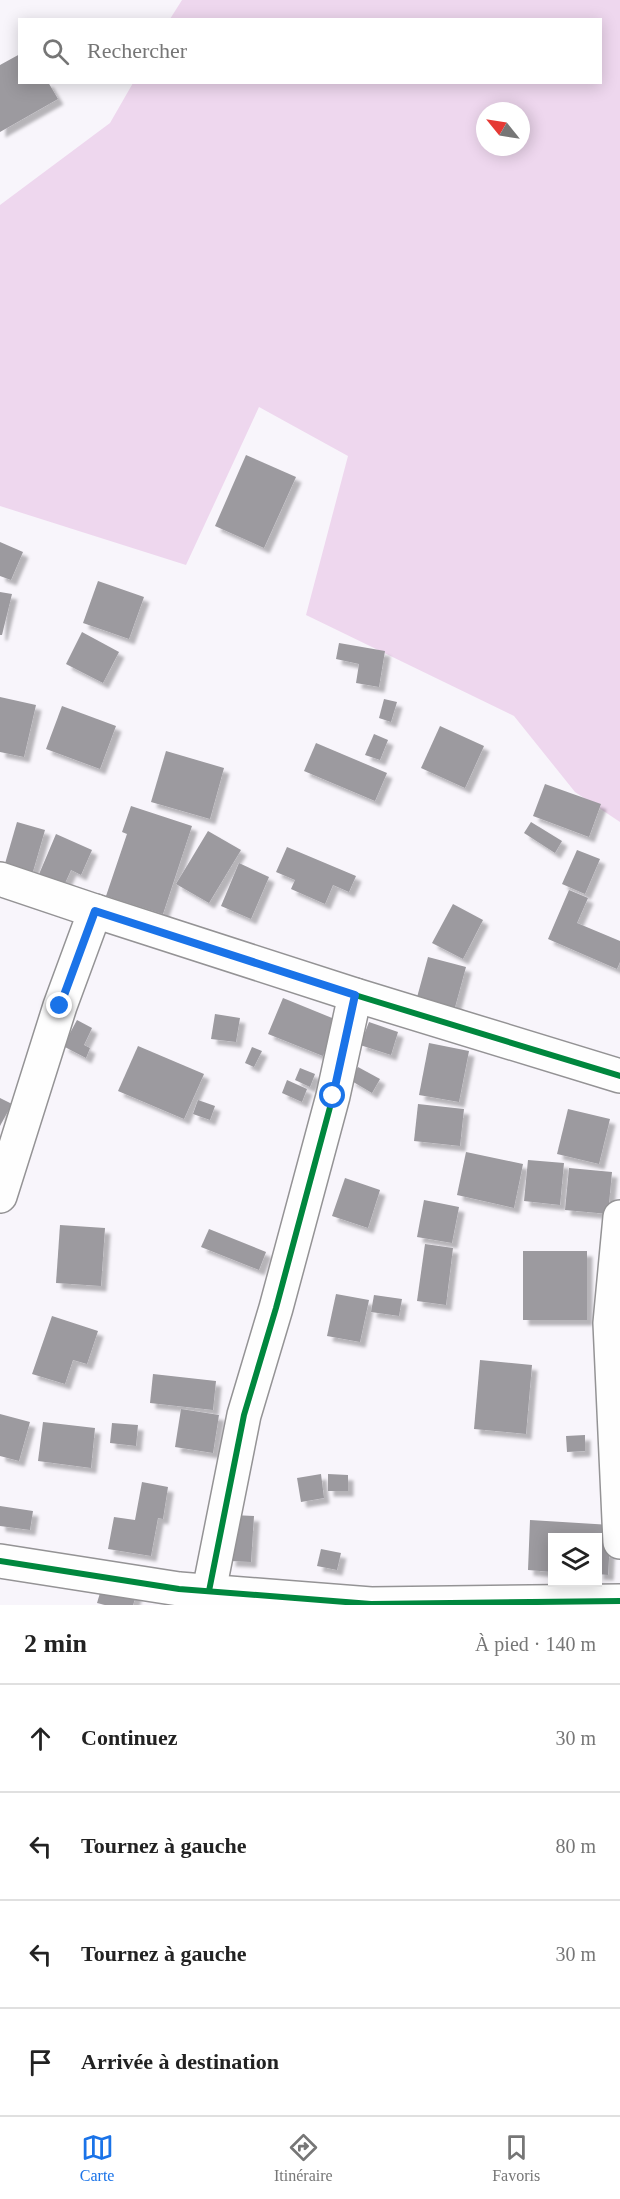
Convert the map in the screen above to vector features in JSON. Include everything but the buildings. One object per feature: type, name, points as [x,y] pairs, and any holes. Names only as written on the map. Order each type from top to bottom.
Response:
[{"type":"street","points":[[0,879],[355,995],[620,1076]]},
{"type":"street","points":[[0,1196],[60,1006],[95,911]]},
{"type":"street","points":[[189,1595],[276,1308],[333,1096],[355,995]]},
{"type":"street","points":[[620,1217],[610,1323],[620,1542]]},
{"type":"street","points":[[0,1562],[189,1595],[371,1604],[620,1601]]},
{"type":"shaded area","points":[[182,0],[620,0],[620,822],[575,792],[514,716],[306,615],[348,456],[259,407],[186,565],[0,506],[0,205],[110,123],[132,84],[602,84],[602,18],[171,18]]},
{"type":"cycle path","points":[[95,911],[355,995],[620,1076]]},
{"type":"cycle path","points":[[209,1591],[244,1415],[276,1308],[333,1096],[355,995]]},
{"type":"cycle path","points":[[0,1561],[179,1589],[371,1604],[620,1601]]},
{"type":"route","points":[[60,1006],[95,911],[355,995],[333,1096]]}]
